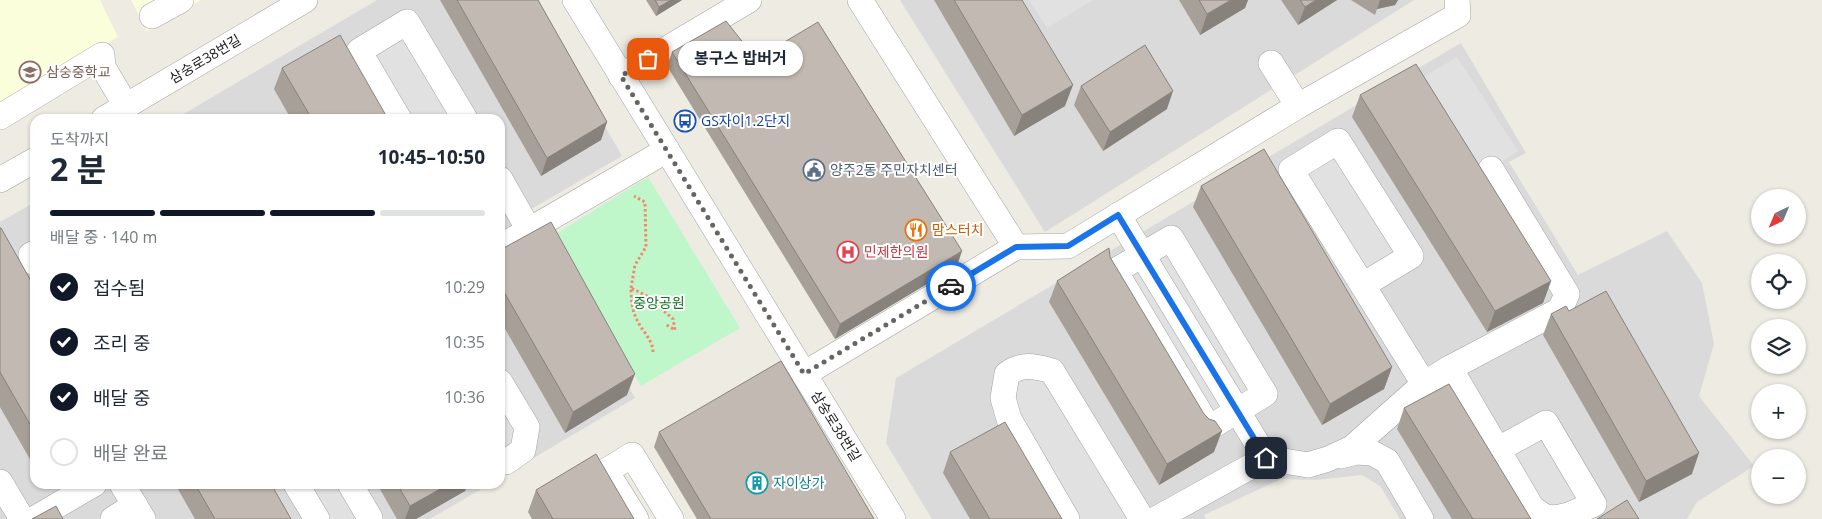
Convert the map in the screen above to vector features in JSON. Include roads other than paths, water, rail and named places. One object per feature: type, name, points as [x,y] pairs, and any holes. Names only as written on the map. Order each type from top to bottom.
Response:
[{"type":"street","points":[[152,16],[181,0]]},
{"type":"street","name":"삼숭로38번길","points":[[112,114],[305,0]]},
{"type":"street","name":"삼숭로38번길","points":[[575,0],[893,519]]},
{"type":"street","points":[[621,76],[749,0]]},
{"type":"street","points":[[860,0],[1016,247]]},
{"type":"street","points":[[804,374],[1016,247],[1068,246],[1457,8]]},
{"type":"street","points":[[396,114],[359,51],[407,22],[462,114]]},
{"type":"street","points":[[0,117],[102,55],[103,67],[126,106]]},
{"type":"street","points":[[1271,63],[1298,106]]},
{"type":"street","points":[[1362,285],[1410,256],[1338,141],[1292,170],[1362,285],[1424,384]]},
{"type":"street","points":[[505,244],[667,150]]},
{"type":"street","points":[[0,180],[30,163]]},
{"type":"street","points":[[1328,459],[1352,448],[1424,384],[1450,368],[1560,310],[1567,294],[1491,169]]},
{"type":"street","points":[[505,188],[529,230]]},
{"type":"street","points":[[1118,215],[1266,458]]},
{"type":"street","points":[[1142,255],[1171,238],[1265,394],[1237,411]]},
{"type":"street","points":[[1067,519],[1009,419],[1003,398],[1007,374],[1016,367],[1036,366],[1052,371],[1142,519]]},
{"type":"street","points":[[1450,368],[1497,450]]},
{"type":"street","points":[[505,390],[527,427],[523,450],[505,462]]},
{"type":"street","points":[[1156,519],[1266,458],[1308,465],[1356,452],[1372,453],[1388,461],[1422,519]]},
{"type":"street","points":[[636,519],[606,471],[632,455],[671,519]]},
{"type":"street","points":[[0,482],[22,519]]},
{"type":"street","points":[[34,519],[85,489]]},
{"type":"street","points":[[113,519],[139,512],[125,489]]},
{"type":"street","points":[[299,489],[317,519]]},
{"type":"street","points":[[353,489],[369,519]]},
{"type":"place","name":"봉구스 밥버거","points":[[648,59]]},
{"type":"place","name":"삼숭중학교","points":[[30,72]]},
{"type":"place","name":"GS자이1.2단지","points":[[685,121]]},
{"type":"place","name":"양주2동 주민자치센터","points":[[814,170]]},
{"type":"place","name":"맘스터치","points":[[916,230]]},
{"type":"place","name":"민제한의원","points":[[848,252]]},
{"type":"place","name":"자이상가","points":[[757,483]]},
{"type":"park label","name":"중앙공원","points":[[659,303]]}]
